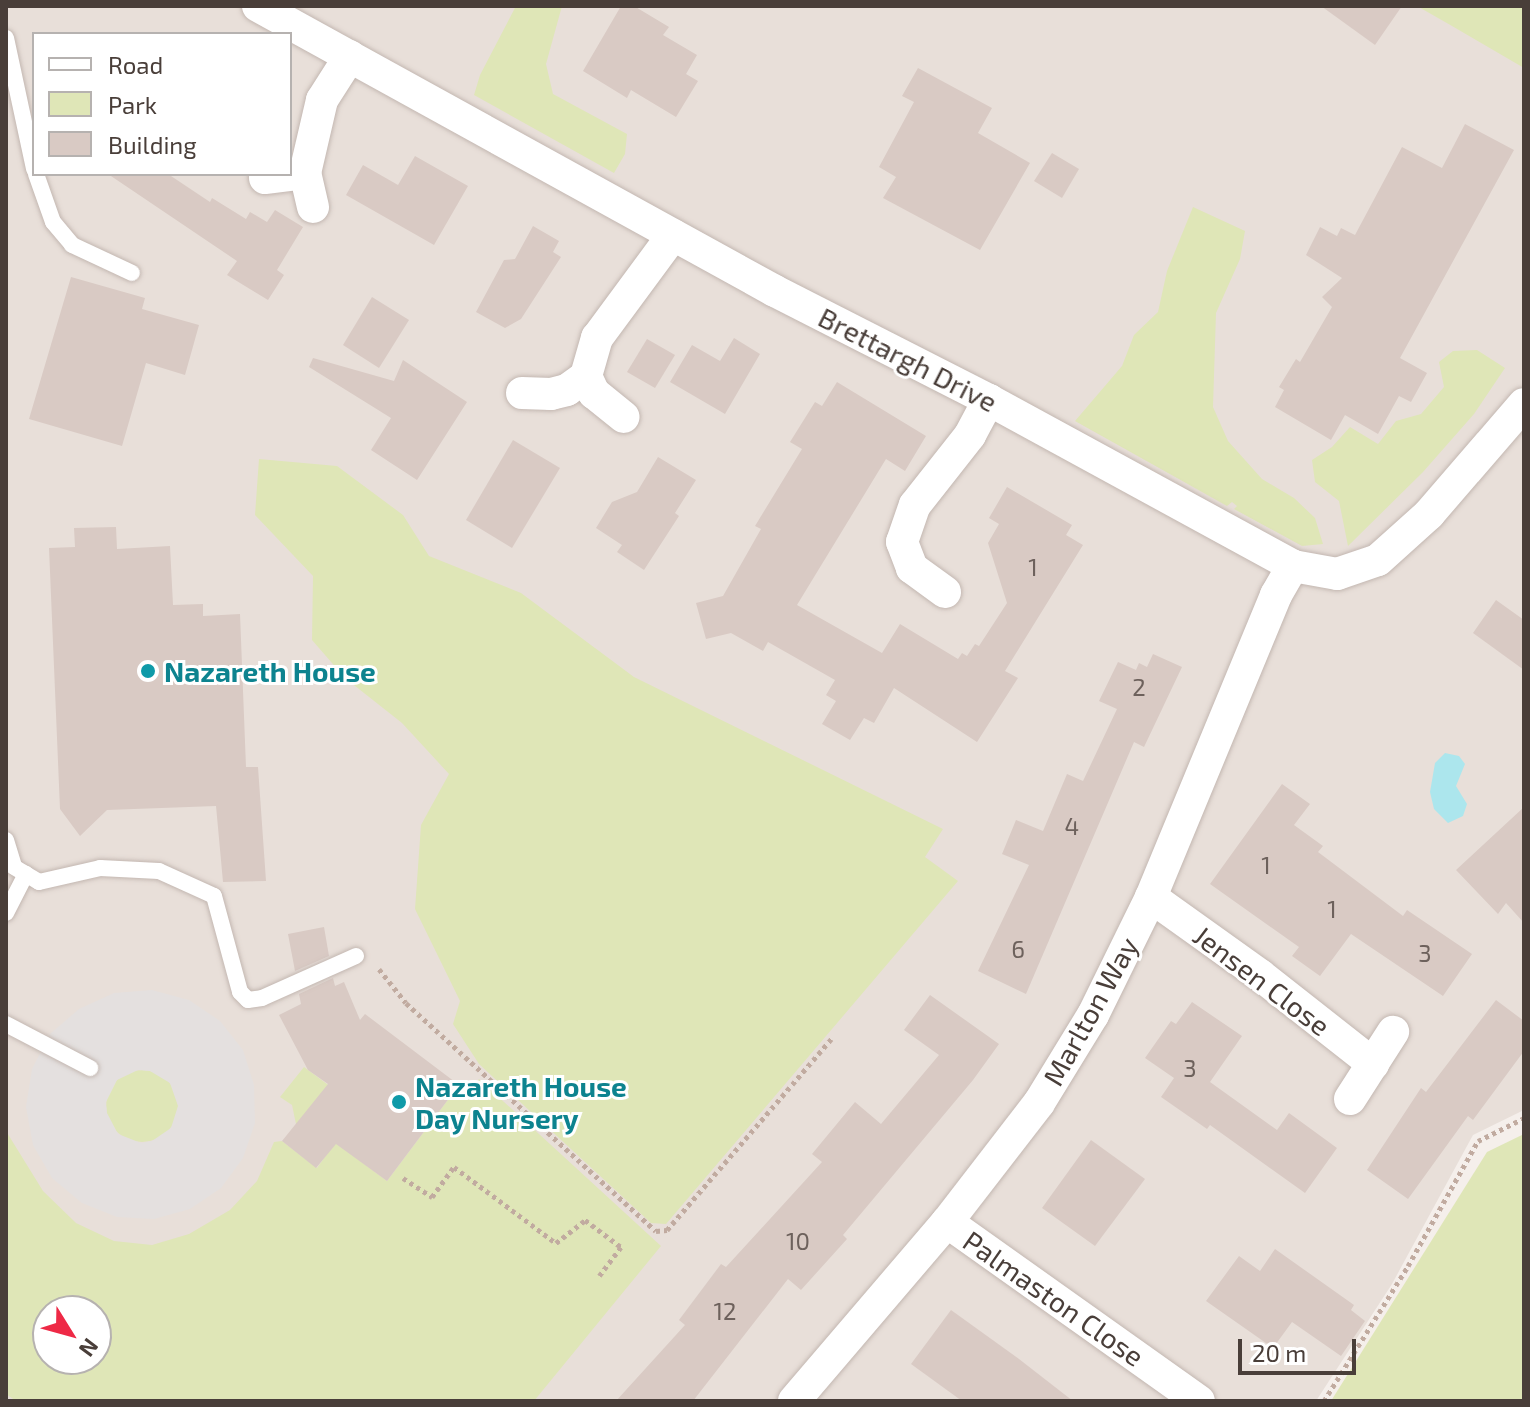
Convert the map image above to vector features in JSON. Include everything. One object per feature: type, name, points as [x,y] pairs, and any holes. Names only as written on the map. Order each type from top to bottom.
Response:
[{"type":"street","name":"Brettargh Drive","points":[[258,6],[673,235],[989,400],[1293,566],[1337,574],[1378,560],[1429,514],[1524,404]]},
{"type":"street","points":[[313,207],[305,173],[322,100],[350,56]]},
{"type":"street","points":[[292,175],[305,173]]},
{"type":"street","points":[[265,178],[281,176]]},
{"type":"street","points":[[522,393],[551,394],[567,390],[586,376],[597,338],[673,235]]},
{"type":"street","points":[[586,376],[594,393],[624,417]]},
{"type":"street","points":[[945,592],[912,568],[902,542],[915,505],[970,435],[989,400]]},
{"type":"street","name":"Marlton Way","points":[[794,1401],[947,1222],[1039,1103],[1093,1015],[1151,897],[1276,595],[1293,566]]},
{"type":"street","name":"Jensen Close","points":[[1151,897],[1260,975],[1373,1064]]},
{"type":"street","points":[[1350,1099],[1393,1032]]},
{"type":"street","name":"Palmaston Close","points":[[947,1222],[1161,1390],[1199,1401]]},
{"type":"lane","points":[[6,38],[32,157]]},
{"type":"lane","points":[[37,176],[53,222],[72,245],[132,273]]},
{"type":"lane","points":[[6,840],[14,867],[39,882],[100,868],[159,871],[214,896],[240,992],[248,1000],[262,998],[356,956]]},
{"type":"lane","points":[[6,913],[26,874]]},
{"type":"lane","points":[[6,1024],[90,1068]]},
{"type":"path","points":[[356,956],[369,957],[406,1003],[656,1231],[667,1230],[831,1039]]},
{"type":"path","points":[[1324,1401],[1408,1266],[1478,1141],[1524,1118]]},
{"type":"path","points":[[403,1178],[432,1197],[454,1167],[556,1243],[585,1220],[621,1247],[599,1276]]},
{"type":"shaded area","points":[[6,6],[1524,6],[1524,1110],[1473,1135],[1392,1284],[1316,1401],[6,1401]]},
{"type":"shaded area","points":[[152,990],[189,1000],[220,1021],[243,1050],[254,1085],[255,1123],[243,1158],[221,1188],[190,1209],[154,1219],[117,1217],[82,1203],[52,1178],[33,1145],[26,1107],[32,1069],[50,1034],[79,1009],[114,993]],"holes":[[[138,1070],[150,1071],[170,1083],[178,1106],[171,1128],[152,1141],[141,1143],[118,1134],[107,1113],[106,1102],[117,1080]]]},
{"type":"green space","points":[[516,6],[562,6],[546,64],[553,94],[627,134],[625,154],[614,173],[474,95],[480,75]]},
{"type":"green space","points":[[1417,6],[1522,6],[1524,68],[1452,26]]},
{"type":"green space","points":[[1193,207],[1245,231],[1240,259],[1216,313],[1213,407],[1228,441],[1262,479],[1294,498],[1315,518],[1323,544],[1302,546],[1234,509],[1237,506],[1232,502],[1227,506],[1075,421],[1122,366],[1134,335],[1158,312],[1167,271]]},
{"type":"green space","points":[[1477,350],[1505,368],[1474,414],[1423,472],[1348,546],[1339,501],[1315,482],[1312,460],[1332,447],[1350,427],[1378,444],[1396,421],[1421,414],[1444,387],[1439,362],[1453,351]]},
{"type":"green space","points":[[259,459],[337,466],[403,515],[429,556],[521,593],[634,677],[943,829],[925,857],[958,881],[666,1224],[651,1223],[479,1064],[453,1024],[460,1001],[415,909],[421,825],[449,774],[402,723],[345,678],[312,640],[313,576],[255,515]]},
{"type":"green space","points":[[304,1067],[373,1118],[348,1152],[387,1181],[459,1085],[469,1092],[479,1079],[661,1246],[534,1401],[16,1401],[6,1394],[6,1131],[43,1191],[76,1223],[114,1241],[152,1245],[189,1234],[230,1210],[257,1181],[274,1142],[282,1141],[317,1168],[329,1151],[296,1124],[292,1105],[280,1097]]},
{"type":"green space","points":[[142,1070],[162,1076],[172,1086],[178,1106],[172,1126],[162,1136],[142,1142],[122,1136],[112,1126],[106,1106],[112,1086],[122,1076]]},
{"type":"green space","points":[[1524,1134],[1524,1401],[1331,1401],[1487,1152]]},
{"type":"water","points":[[1445,753],[1459,756],[1465,764],[1456,786],[1467,804],[1463,816],[1448,823],[1434,809],[1430,792],[1435,763]]},
{"type":"building","points":[[621,6],[634,6],[669,27],[663,35],[697,55],[686,74],[698,81],[676,117],[631,90],[627,98],[583,71]]},
{"type":"building","points":[[1321,6],[1402,6],[1375,45]]},
{"type":"building","points":[[918,68],[992,108],[978,133],[1030,163],[980,250],[883,198],[896,177],[879,167],[914,102],[902,96]]},
{"type":"building","points":[[1465,124],[1514,150],[1400,358],[1427,373],[1411,402],[1399,396],[1378,434],[1345,415],[1331,440],[1275,407],[1284,390],[1279,387],[1296,359],[1300,362],[1332,307],[1322,297],[1342,278],[1306,255],[1320,227],[1337,236],[1341,228],[1355,235],[1402,147],[1442,168]]},
{"type":"building","points":[[1052,153],[1079,169],[1062,198],[1034,181]]},
{"type":"building","points":[[415,156],[468,186],[434,245],[346,195],[363,165],[398,185]]},
{"type":"building","points":[[111,176],[171,176],[210,202],[212,198],[246,219],[250,212],[267,222],[275,210],[303,227],[277,270],[284,275],[268,300],[227,275],[237,261]]},
{"type":"building","points":[[533,226],[559,241],[553,252],[561,257],[521,319],[505,328],[476,312],[504,260],[515,259]]},
{"type":"building","points":[[71,277],[145,298],[142,309],[199,325],[185,375],[146,363],[122,446],[29,419]]},
{"type":"building","points":[[372,297],[409,320],[379,368],[343,345]]},
{"type":"building","points":[[734,338],[760,354],[725,414],[670,382],[692,345],[720,361]]},
{"type":"building","points":[[647,339],[675,355],[655,388],[627,372]]},
{"type":"building","points":[[313,358],[394,381],[403,360],[467,402],[417,480],[371,450],[391,418],[309,367]]},
{"type":"building","points":[[837,382],[926,436],[905,471],[886,459],[797,605],[882,653],[900,624],[958,659],[962,653],[967,656],[975,644],[979,646],[1007,603],[988,543],[999,524],[989,518],[1007,487],[1072,525],[1066,535],[1083,545],[1005,671],[1018,678],[977,742],[894,688],[874,723],[864,718],[850,740],[822,724],[836,701],[826,695],[835,680],[768,642],[763,651],[731,633],[706,639],[696,603],[723,596],[761,529],[755,526],[802,449],[790,442],[815,402],[822,406]]},
{"type":"building","points":[[513,440],[560,468],[512,548],[466,520]]},
{"type":"building","points":[[658,457],[696,480],[675,513],[679,516],[644,570],[617,552],[622,545],[596,528],[612,502],[637,492]]},
{"type":"building","name":"Nazareth House","points":[[116,527],[117,549],[170,546],[173,605],[203,604],[203,616],[240,614],[246,767],[258,767],[266,881],[223,882],[216,806],[107,810],[80,836],[60,809],[49,548],[75,547],[74,528]]},
{"type":"building","points":[[1496,600],[1524,620],[1524,670],[1473,633]]},
{"type":"building","points":[[1153,654],[1182,667],[1144,747],[1134,742],[1026,994],[978,971],[1029,865],[1002,854],[1016,820],[1043,831],[1067,774],[1083,781],[1117,709],[1099,701],[1118,662],[1136,670],[1139,663],[1147,667]]},
{"type":"building","points":[[1282,784],[1310,804],[1294,825],[1323,846],[1318,852],[1403,916],[1407,910],[1472,954],[1443,996],[1351,934],[1320,976],[1292,956],[1299,947],[1210,884]]},
{"type":"building","points":[[1524,807],[1524,923],[1506,903],[1498,914],[1456,870]]},
{"type":"building","points":[[324,927],[329,956],[295,971],[288,934]]},
{"type":"building","name":"Nazareth House Day Nursery","points":[[333,978],[335,986],[344,982],[360,1020],[365,1014],[459,1085],[387,1181],[336,1144],[316,1168],[282,1141],[328,1084],[308,1070],[279,1015],[301,1004],[299,994]]},
{"type":"building","points":[[930,995],[999,1044],[973,1080],[843,1235],[847,1239],[801,1290],[788,1279],[693,1401],[616,1401],[685,1325],[679,1320],[721,1264],[726,1267],[822,1162],[812,1154],[855,1102],[881,1124],[939,1055],[904,1030]]},
{"type":"building","points":[[1496,1000],[1524,1021],[1524,1051],[1473,1120],[1468,1116],[1408,1199],[1367,1170],[1421,1088],[1426,1092]]},
{"type":"building","points":[[1192,1002],[1242,1036],[1210,1082],[1277,1130],[1289,1113],[1337,1148],[1305,1193],[1210,1125],[1207,1129],[1161,1097],[1174,1078],[1145,1058],[1171,1021],[1176,1024]]},
{"type":"building","points":[[1091,1140],[1145,1179],[1095,1246],[1042,1208]]},
{"type":"building","points":[[1275,1249],[1354,1305],[1351,1310],[1365,1321],[1341,1356],[1292,1322],[1273,1348],[1206,1301],[1239,1256],[1260,1271]]},
{"type":"building","points":[[951,1310],[1073,1401],[962,1401],[911,1364]]},
{"type":"place","name":"Nazareth House","points":[[148,671]]},
{"type":"place","name":"Nazareth House Day Nursery","points":[[399,1102]]}]
